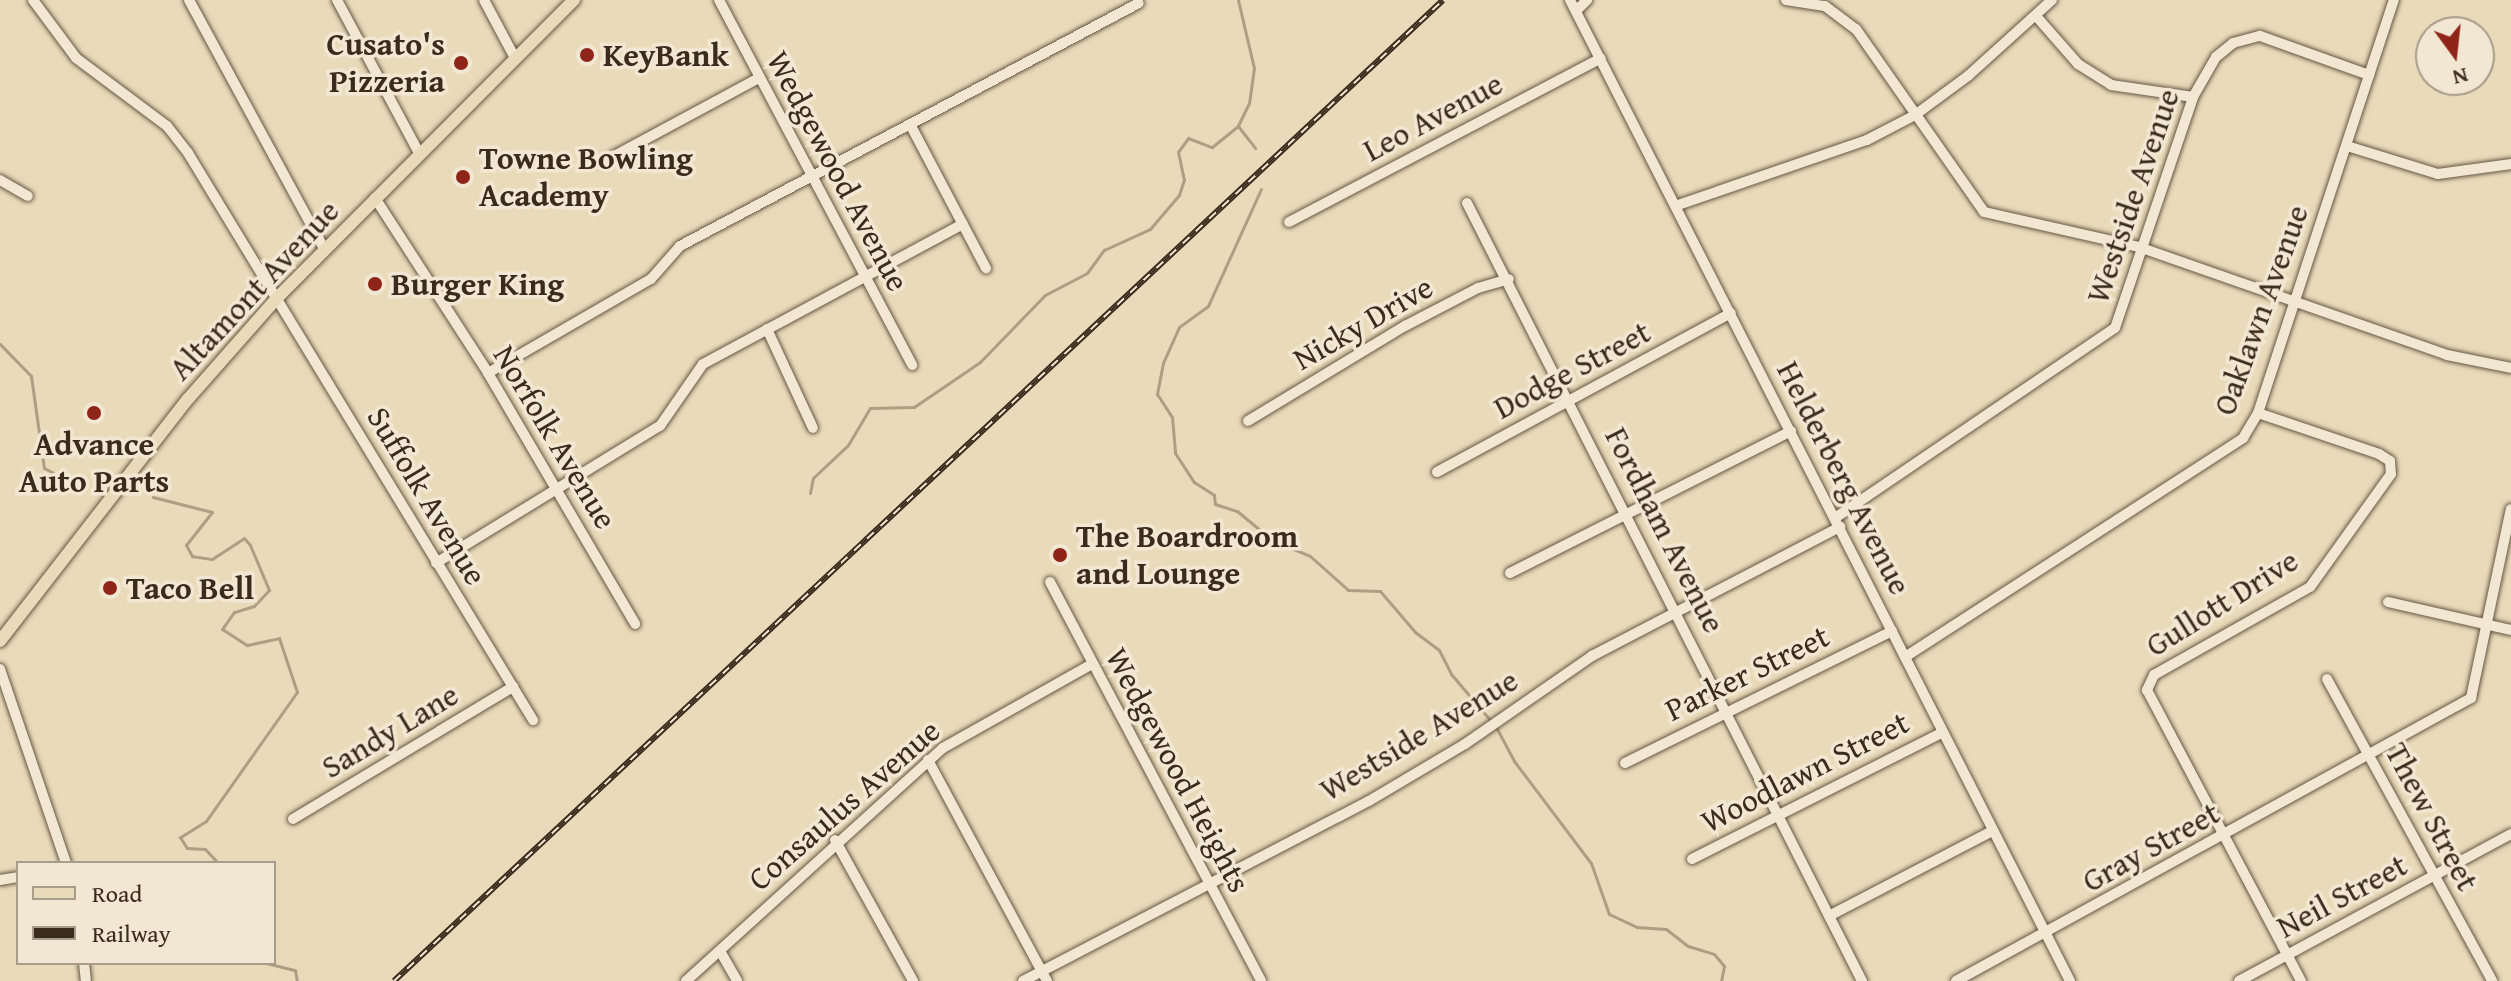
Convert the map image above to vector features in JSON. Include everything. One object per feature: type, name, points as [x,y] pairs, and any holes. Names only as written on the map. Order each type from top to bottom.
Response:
[{"type":"main road","name":"Altamont Avenue","points":[[0,641],[188,399],[277,298],[574,0]]},
{"type":"street","name":"Suffolk Avenue","points":[[33,0],[76,58],[167,126],[277,298],[533,720]]},
{"type":"street","points":[[189,0],[324,249]]},
{"type":"street","points":[[337,0],[419,153]]},
{"type":"street","points":[[484,0],[515,58]]},
{"type":"street","name":"Wedgewood Avenue","points":[[719,0],[912,365]]},
{"type":"street","name":"Helderberg Avenue","points":[[1570,0],[1678,205],[2070,981]]},
{"type":"street","points":[[1576,11],[1587,0]]},
{"type":"street","points":[[1786,0],[1826,3],[1856,29],[1984,212],[2139,247],[2447,355],[2511,368]]},
{"type":"street","points":[[1678,205],[1867,140],[1915,115],[2052,0]]},
{"type":"street","name":"Oaklawn Avenue","points":[[1905,657],[2212,461],[2243,438],[2258,413],[2394,0]]},
{"type":"street","points":[[488,373],[651,279],[680,246],[1139,3]]},
{"type":"street","points":[[2036,16],[2078,64],[2111,85],[2193,97]]},
{"type":"street","name":"Westside Avenue","points":[[1023,981],[1044,976],[1206,882],[1369,801],[1499,720],[1592,656],[1837,522],[2115,328],[2139,247],[2193,97],[2216,57],[2233,43],[2260,36],[2369,75]]},
{"type":"street","name":"Leo Avenue","points":[[1289,222],[1601,58]]},
{"type":"street","points":[[603,162],[759,78]]},
{"type":"street","points":[[911,126],[986,268]]},
{"type":"street","points":[[2347,146],[2438,174],[2511,164]]},
{"type":"street","points":[[0,180],[28,196]]},
{"type":"street","name":"Norfolk Avenue","points":[[375,198],[488,373],[635,624]]},
{"type":"street","name":"Fordham Avenue","points":[[1467,203],[1571,401],[1862,981]]},
{"type":"street","points":[[436,563],[660,426],[684,398],[703,364],[963,224]]},
{"type":"street","name":"Nicky Drive","points":[[1248,421],[1405,326],[1478,288],[1509,279]]},
{"type":"street","name":"Dodge Street","points":[[1437,472],[1731,313]]},
{"type":"street","points":[[767,329],[813,428]]},
{"type":"street","name":"Gullott Drive","points":[[2223,837],[2150,701],[2148,681],[2310,587],[2391,474],[2390,461],[2379,454],[2258,413]]},
{"type":"street","points":[[1510,573],[1791,431]]},
{"type":"street","name":"Gray Street","points":[[1956,981],[2370,757],[2471,698],[2511,509]]},
{"type":"street","name":"Wedgewood Heights","points":[[1050,582],[1261,981]]},
{"type":"street","points":[[2388,602],[2511,630]]},
{"type":"street","name":"Parker Street","points":[[1625,763],[1892,631]]},
{"type":"street","name":"Consaulus Avenue","points":[[686,981],[835,840],[928,760],[1092,664]]},
{"type":"street","points":[[0,669],[65,861]]},
{"type":"street","name":"Thew Street","points":[[2327,679],[2492,981]]},
{"type":"street","name":"Sandy Lane","points":[[293,819],[513,687]]},
{"type":"street","name":"Woodlawn Street","points":[[1692,859],[1943,732]]},
{"type":"street","points":[[928,760],[1044,976]]},
{"type":"street","points":[[1829,916],[1992,831]]},
{"type":"street","name":"Neil Street","points":[[2239,981],[2511,834]]},
{"type":"street","points":[[2223,837],[2301,981]]},
{"type":"street","points":[[835,840],[913,981]]},
{"type":"street","points":[[720,951],[737,981]]},
{"type":"waterway","points":[[1238,0],[1254,68],[1249,103],[1238,126],[1255,148]]},
{"type":"waterway","points":[[810,493],[813,478],[848,445],[870,408],[914,407],[980,362],[1045,295],[1087,273],[1104,250],[1150,229],[1179,195],[1184,180],[1178,152],[1188,138],[1212,147],[1238,126]]},
{"type":"waterway","points":[[1261,189],[1208,306],[1179,327],[1163,363],[1157,394],[1172,417],[1175,453],[1194,482],[1214,495],[1215,504],[1237,511],[1272,540],[1310,556],[1348,590],[1380,591],[1415,632],[1439,650],[1451,674],[1491,721]]},
{"type":"waterway","points":[[0,344],[31,376],[44,468],[68,480]]},
{"type":"waterway","points":[[153,497],[212,512],[186,545],[192,556],[212,559],[244,538],[250,545],[269,590],[254,606],[234,612],[222,629],[247,645],[279,638],[297,692],[206,821],[180,837],[187,848],[205,849],[216,861]]},
{"type":"waterway","points":[[1496,727],[1514,761],[1591,863],[1609,914],[1637,927],[1666,929],[1688,946],[1714,954],[1724,966],[1721,981]]},
{"type":"waterway","points":[[274,965],[295,970],[297,981]]},
{"type":"railway","points":[[394,981],[1443,0]]},
{"type":"place","name":"KeyBank","points":[[587,55]]},
{"type":"place","name":"Cusato's Pizzeria","points":[[461,63]]},
{"type":"place","name":"Towne Bowling Academy","points":[[463,177]]},
{"type":"place","name":"Burger King","points":[[375,284]]},
{"type":"place","name":"Advance Auto Parts","points":[[94,413]]},
{"type":"place","name":"The Boardroom and Lounge","points":[[1060,555]]},
{"type":"place","name":"Taco Bell","points":[[110,588]]}]
